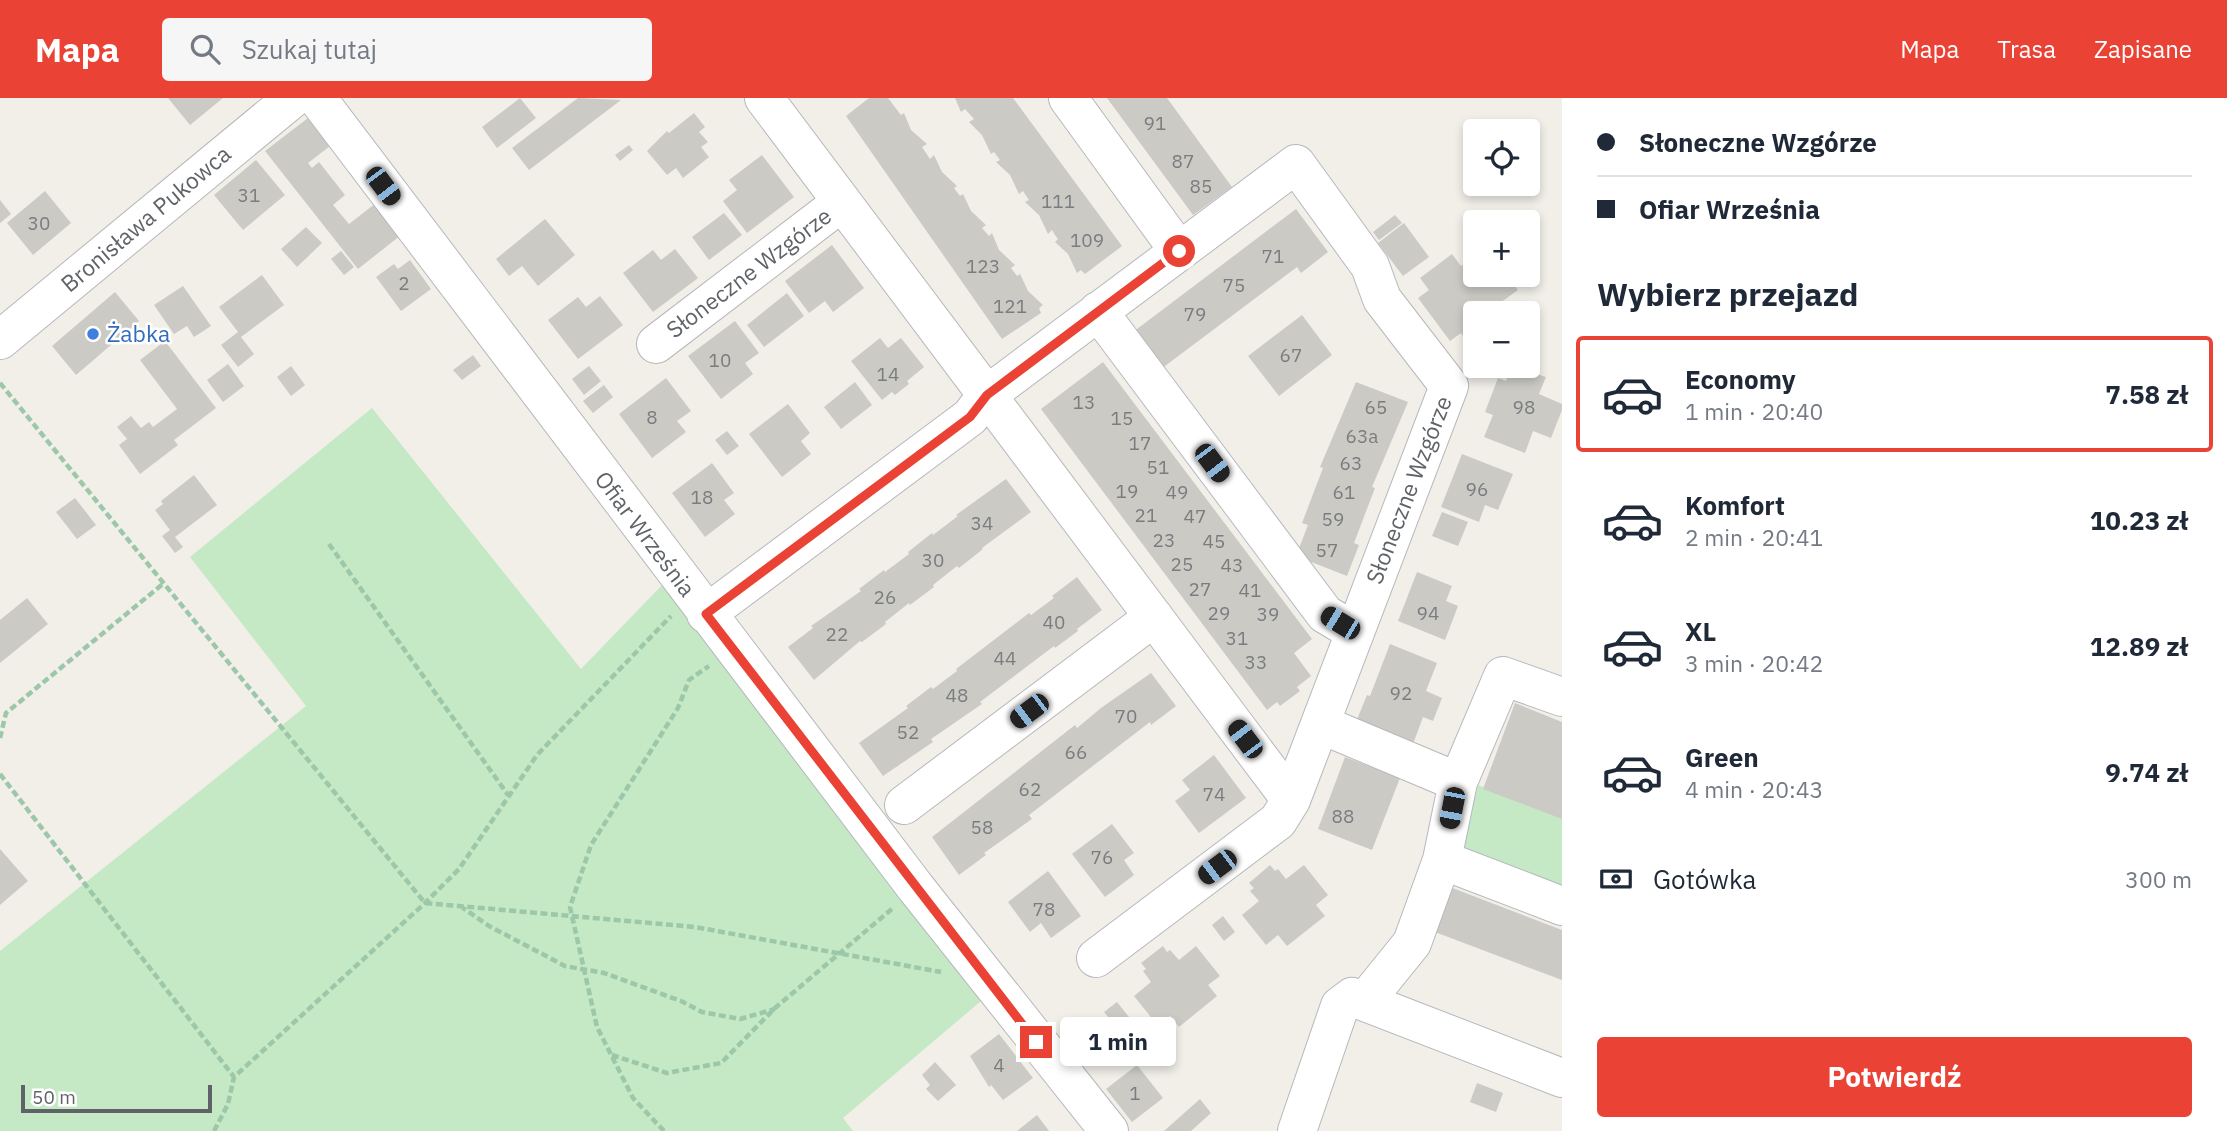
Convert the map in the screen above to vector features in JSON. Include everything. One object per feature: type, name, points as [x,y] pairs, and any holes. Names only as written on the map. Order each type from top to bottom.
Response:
[{"type":"street","name":"Bronisława Pukowca","points":[[0,340],[293,98]]},
{"type":"street","name":"Ofiar Września","points":[[317,98],[916,888],[1109,1131]]},
{"type":"street","name":"Słoneczne Wzgórze","points":[[764,98],[1291,800]]},
{"type":"street","points":[[1068,98],[1179,251]]},
{"type":"street","name":"Słoneczne Wzgórze","points":[[699,604],[970,417],[987,395],[1296,164],[1370,266],[1382,299],[1449,386],[1291,800],[1278,821],[1096,958]]},
{"type":"street","name":"Słoneczne Wzgórze","points":[[656,344],[842,202]]},
{"type":"street","points":[[1098,311],[1325,614],[1355,632]]},
{"type":"street","points":[[904,805],[1154,617]]},
{"type":"street","points":[[1364,1000],[1412,943],[1442,860],[1458,782],[1503,676],[1562,697]]},
{"type":"street","points":[[1320,724],[1458,782]]},
{"type":"street","points":[[1442,860],[1562,906]]},
{"type":"street","points":[[1297,1131],[1340,1006],[1352,997],[1562,1078]]},
{"type":"path","points":[[0,383],[425,903],[695,927],[988,980]]},
{"type":"path","points":[[329,544],[508,795]]},
{"type":"path","points":[[0,738],[6,713],[164,583]]},
{"type":"path","points":[[214,1131],[228,1104],[234,1077],[425,903],[458,869],[537,755],[699,604]]},
{"type":"path","points":[[664,1131],[633,1098],[597,1027],[570,907],[591,845],[678,708],[688,680],[719,659],[740,658]]},
{"type":"path","points":[[0,774],[234,1077]]},
{"type":"path","points":[[611,1055],[667,1073],[721,1063],[775,1008],[916,888]]},
{"type":"path","points":[[459,906],[489,926],[565,966],[604,974],[681,1000],[702,1012],[740,1019],[775,1008]]},
{"type":"green space","points":[[372,408],[581,669],[667,580],[719,659],[981,1001],[843,1118],[853,1131],[0,1131],[0,951],[306,706],[190,557]]},
{"type":"green space","points":[[1478,785],[1562,817],[1562,892],[1461,853]]},
{"type":"building","points":[[168,98],[223,98],[190,125]]},
{"type":"building","points":[[520,98],[536,118],[497,148],[482,127]]},
{"type":"building","points":[[578,98],[621,100],[529,170],[512,148]]},
{"type":"building","points":[[869,98],[888,98],[901,115],[904,113],[911,130],[927,144],[922,147],[930,159],[934,155],[942,172],[957,186],[954,188],[960,196],[963,194],[971,211],[986,225],[982,228],[989,236],[992,233],[999,250],[1015,265],[1011,268],[1017,276],[1020,274],[1028,291],[1043,305],[1039,308],[1041,313],[1002,339],[846,116]]},
{"type":"building","points":[[955,98],[1013,98],[1122,246],[1085,274],[1081,270],[1077,273],[1068,254],[1055,242],[1058,239],[1052,230],[1048,234],[1039,215],[1025,202],[1029,200],[1023,191],[1019,194],[1010,175],[996,162],[1000,160],[994,152],[991,154],[982,135],[969,122],[974,119],[965,109],[961,112]]},
{"type":"building","points":[[1107,98],[1167,98],[1232,187],[1193,215]]},
{"type":"building","points":[[694,113],[705,127],[699,132],[708,142],[701,147],[709,157],[683,178],[676,168],[667,175],[647,151],[667,131],[669,133]]},
{"type":"building","points":[[308,118],[330,146],[308,163],[312,168],[319,162],[345,195],[333,205],[349,224],[376,203],[401,235],[358,269],[265,151]]},
{"type":"building","points":[[629,145],[633,150],[620,161],[615,155]]},
{"type":"building","points":[[762,155],[794,197],[747,233],[723,201],[737,190],[729,180]]},
{"type":"building","points":[[256,160],[285,195],[243,230],[214,195]]},
{"type":"building","points":[[45,191],[71,223],[33,255],[7,223]]},
{"type":"building","points":[[0,200],[11,214],[0,223]]},
{"type":"building","points":[[1296,209],[1328,252],[1301,273],[1297,267],[1161,369],[1133,332]]},
{"type":"building","points":[[724,213],[742,235],[709,260],[692,237]]},
{"type":"building","points":[[1395,215],[1402,223],[1379,240],[1373,232]]},
{"type":"building","points":[[545,219],[575,255],[538,286],[522,266],[509,276],[496,259]]},
{"type":"building","points":[[1404,223],[1429,257],[1403,276],[1378,243]]},
{"type":"building","points":[[306,227],[322,243],[297,267],[281,249]]},
{"type":"building","points":[[832,245],[864,288],[833,312],[825,301],[809,313],[785,281]]},
{"type":"building","points":[[675,249],[698,278],[653,312],[623,273],[653,250],[661,260]]},
{"type":"building","points":[[341,251],[354,267],[344,275],[331,259]]},
{"type":"building","points":[[1452,254],[1461,266],[1463,265],[1463,287],[1516,287],[1518,290],[1503,301],[1463,301],[1463,336],[1461,333],[1450,341],[1418,298],[1429,290],[1420,278]]},
{"type":"building","points":[[410,260],[431,289],[401,311],[376,277],[394,264],[398,269]]},
{"type":"building","points":[[262,275],[284,305],[241,337],[254,354],[238,367],[221,345],[238,332],[219,307]]},
{"type":"building","points":[[183,286],[211,326],[194,337],[187,326],[174,334],[154,305]]},
{"type":"building","points":[[115,292],[139,321],[76,375],[52,346]]},
{"type":"building","points":[[787,293],[804,316],[764,347],[747,325]]},
{"type":"building","points":[[600,296],[623,325],[578,359],[548,320],[578,297],[586,307]]},
{"type":"building","points":[[1302,315],[1332,355],[1279,396],[1248,356]]},
{"type":"building","points":[[735,321],[759,353],[745,363],[753,374],[721,399],[688,356]]},
{"type":"building","points":[[880,338],[888,348],[901,338],[924,367],[895,395],[892,392],[882,400],[851,361]]},
{"type":"building","points":[[165,341],[216,408],[174,440],[178,445],[140,474],[119,445],[127,439],[117,427],[131,416],[141,428],[149,422],[153,427],[177,409],[140,360]]},
{"type":"building","points":[[473,355],[481,366],[462,380],[453,370]]},
{"type":"building","points":[[1103,362],[1312,639],[1294,653],[1311,676],[1297,687],[1300,691],[1280,706],[1277,702],[1267,710],[1041,409]]},
{"type":"building","points":[[228,364],[244,386],[223,402],[207,380]]},
{"type":"building","points":[[291,366],[305,385],[291,396],[277,377]]},
{"type":"building","points":[[589,366],[601,381],[584,395],[572,379]]},
{"type":"building","points":[[1546,377],[1539,394],[1562,404],[1551,438],[1533,431],[1525,453],[1484,437],[1493,415],[1485,412],[1498,378],[1506,381],[1507,378]]},
{"type":"building","points":[[666,378],[691,411],[677,421],[686,432],[652,458],[619,414]]},
{"type":"building","points":[[855,382],[872,405],[841,429],[824,407]]},
{"type":"building","points":[[1356,382],[1408,402],[1372,487],[1375,488],[1354,543],[1359,545],[1347,576],[1296,556],[1308,525],[1302,523],[1323,468],[1320,467]]},
{"type":"building","points":[[604,385],[613,397],[593,413],[583,401]]},
{"type":"building","points":[[788,404],[810,433],[801,441],[811,454],[782,477],[749,434]]},
{"type":"building","points":[[727,431],[739,446],[727,455],[715,440]]},
{"type":"building","points":[[1462,454],[1513,474],[1498,510],[1485,505],[1479,522],[1441,507]]},
{"type":"building","points":[[712,463],[734,493],[724,500],[735,514],[705,537],[672,493]]},
{"type":"building","points":[[194,475],[217,505],[175,537],[183,547],[175,553],[162,536],[170,530],[155,510],[163,504],[161,501]]},
{"type":"building","points":[[1006,479],[1031,512],[959,568],[957,566],[910,605],[909,603],[814,680],[788,647],[813,628],[811,626],[861,591],[859,589]]},
{"type":"building","points":[[75,498],[96,525],[77,539],[56,512]]},
{"type":"building","points":[[1442,512],[1468,522],[1458,546],[1432,536]]},
{"type":"building","points":[[1417,572],[1452,586],[1446,601],[1458,606],[1445,640],[1398,621]]},
{"type":"building","points":[[1077,577],[1102,610],[1077,629],[1078,631],[980,702],[982,704],[931,739],[933,742],[883,776],[859,743],[908,708],[906,706],[931,687],[933,689],[957,671],[956,669],[1029,613],[1031,615],[1054,598],[1052,596]]},
{"type":"building","points":[[27,598],[48,624],[0,663],[0,620]]},
{"type":"building","points":[[1390,644],[1437,663],[1426,691],[1442,698],[1433,721],[1423,717],[1413,744],[1356,722],[1367,695],[1370,696]]},
{"type":"building","points":[[1151,673],[1176,706],[1151,725],[1150,722],[1029,815],[1032,819],[984,853],[986,855],[959,875],[932,837],[1075,725],[1077,728]]},
{"type":"building","points":[[1515,703],[1562,722],[1562,819],[1483,789]]},
{"type":"building","points":[[1214,755],[1246,798],[1199,833],[1175,801],[1190,790],[1182,780]]},
{"type":"building","points":[[1345,757],[1400,778],[1372,850],[1318,829]]},
{"type":"building","points":[[1112,824],[1134,853],[1124,860],[1134,875],[1105,897],[1072,854]]},
{"type":"building","points":[[0,849],[28,881],[0,905]]},
{"type":"building","points":[[1270,865],[1275,871],[1278,869],[1286,879],[1304,865],[1328,895],[1316,905],[1325,916],[1287,946],[1278,935],[1266,945],[1242,915],[1259,901],[1250,891],[1254,888],[1249,883]]},
{"type":"building","points":[[1048,871],[1081,916],[1051,938],[1041,923],[1030,932],[1008,902]]},
{"type":"building","points":[[1442,884],[1562,930],[1562,980],[1427,929]]},
{"type":"building","points":[[1223,916],[1235,932],[1224,941],[1212,925]]},
{"type":"building","points":[[1163,946],[1179,960],[1196,946],[1220,976],[1208,985],[1217,996],[1179,1027],[1170,1016],[1158,1026],[1134,996],[1151,982],[1141,963]]},
{"type":"building","points":[[1117,1002],[1137,1027],[1124,1037],[1104,1012]]},
{"type":"building","points":[[999,1034],[1033,1078],[1003,1100],[991,1085],[989,1087],[970,1056]]},
{"type":"building","points":[[935,1062],[956,1085],[938,1101],[926,1089],[930,1085],[922,1075]]},
{"type":"building","points":[[1137,1065],[1163,1098],[1132,1122],[1106,1089]]},
{"type":"building","points":[[1477,1083],[1503,1093],[1496,1112],[1470,1102]]},
{"type":"building","points":[[1200,1099],[1211,1113],[1191,1131],[1164,1131]]},
{"type":"building","points":[[1037,1115],[1049,1131],[1017,1131]]},
{"type":"place","name":"Żabka","points":[[93,334]]},
{"type":"route","points":[[1036,1042],[706,614],[970,417],[987,395],[1179,251]]}]
